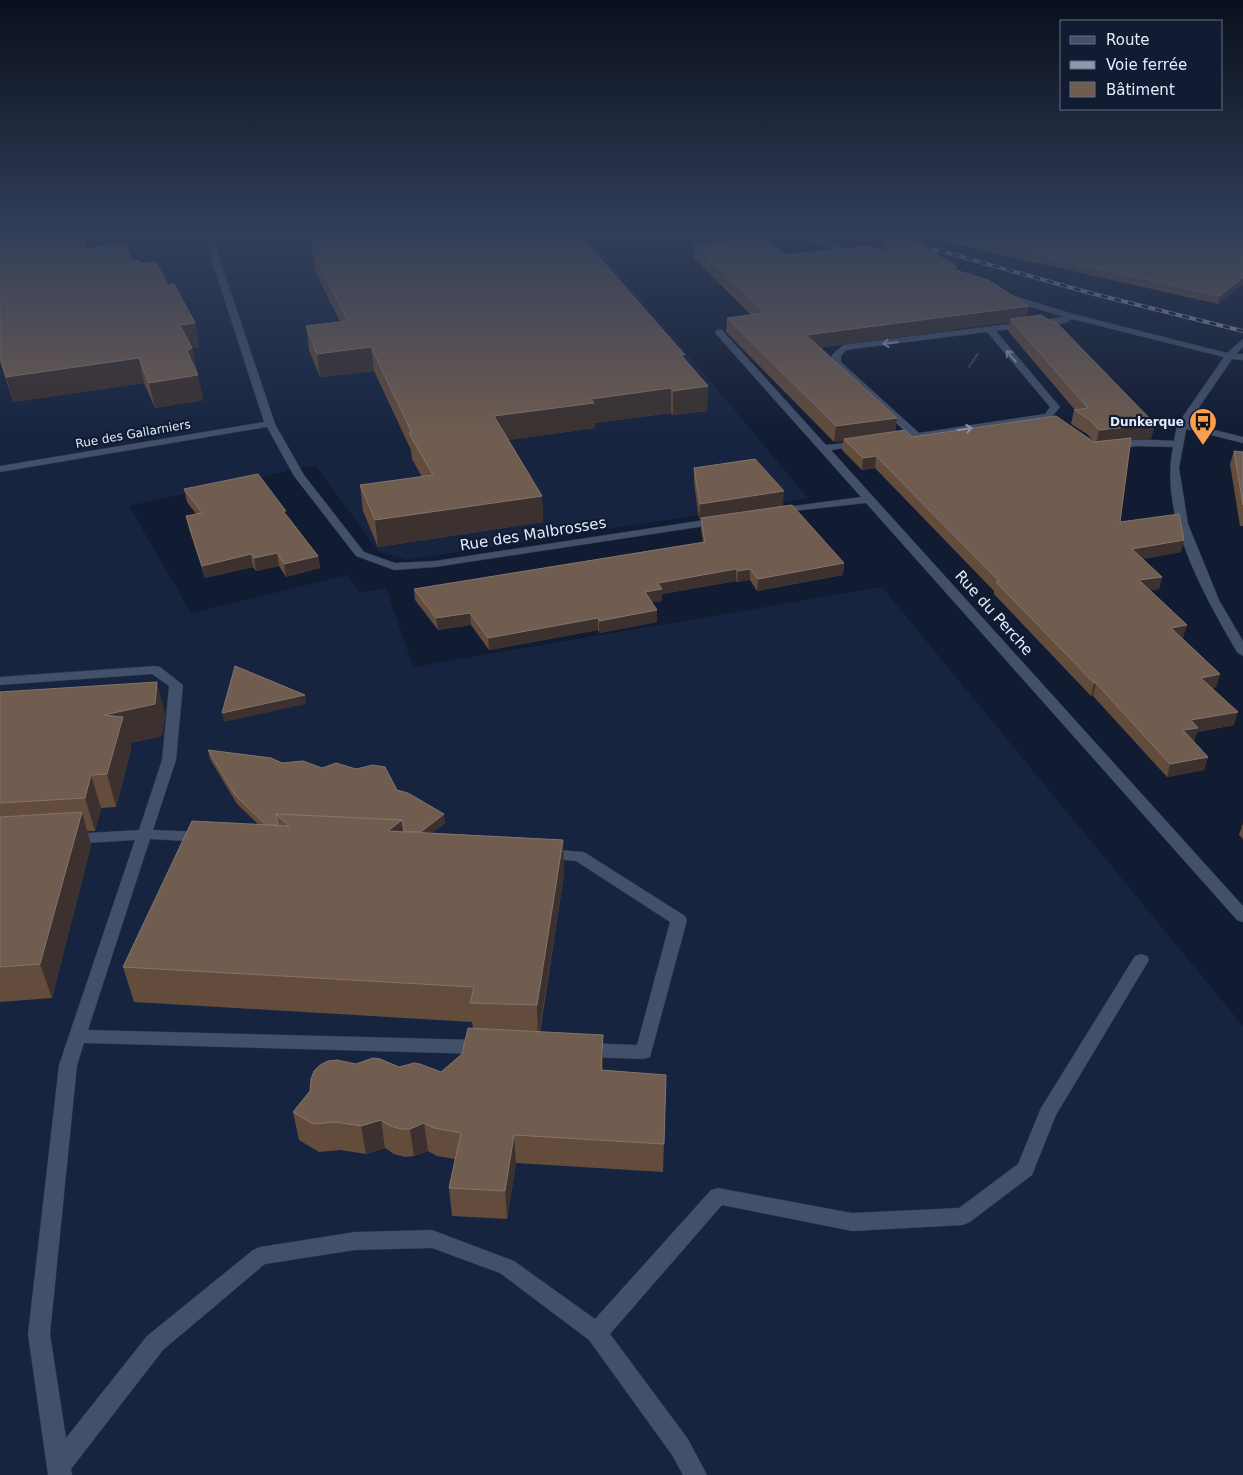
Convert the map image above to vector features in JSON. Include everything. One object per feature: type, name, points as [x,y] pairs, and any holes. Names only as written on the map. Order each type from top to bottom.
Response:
[{"type":"street","name":"Rue des Malbrosses","points":[[230,302],[270,424],[299,476],[360,554],[394,567],[435,564],[725,520]]},
{"type":"street","points":[[1025,302],[1070,316],[1229,356],[1243,357]]},
{"type":"street","points":[[916,436],[837,363],[836,355],[843,348],[1065,320],[1070,316]]},
{"type":"street","points":[[897,439],[1051,418],[1055,407],[990,330]]},
{"type":"street","name":"Rue du Perche","points":[[719,332],[1243,916]]},
{"type":"street","points":[[1243,342],[1229,356],[1182,425],[1174,468],[1182,524],[1214,600],[1243,652]]},
{"type":"street","name":"Rue des Gallarniers","points":[[0,469],[270,424]]},
{"type":"street","points":[[1182,425],[1243,440]]},
{"type":"street","points":[[824,448],[867,443]]},
{"type":"street","points":[[1102,448],[1136,444],[1179,444]]},
{"type":"street","points":[[764,514],[870,499]]},
{"type":"street","points":[[0,681],[156,670],[176,685],[169,760],[68,1064],[39,1334],[60,1470]]},
{"type":"street","points":[[58,840],[145,834],[224,838]]},
{"type":"street","points":[[530,854],[579,856],[679,920],[644,1052],[565,1050]]},
{"type":"street","points":[[597,1333],[718,1196],[852,1222],[963,1216],[1025,1170],[1048,1113],[1141,960]]},
{"type":"street","points":[[78,1036],[495,1048]]},
{"type":"street","points":[[60,1470],[156,1343],[260,1256],[355,1241],[432,1239],[506,1267],[597,1333],[680,1447],[695,1475]]},
{"type":"path","points":[[969,368],[980,349]]},
{"type":"shaded area","points":[[0,302],[644,302],[808,498],[407,560],[379,552],[315,465],[129,506],[191,613],[347,575],[360,592],[386,588],[413,667],[882,587],[1243,1026],[1243,1475],[0,1475]]},
{"type":"building","points":[[0,302],[184,302],[195,323],[180,325],[192,348],[187,351],[198,375],[149,383],[139,358],[6,377],[0,357]]},
{"type":"building","points":[[338,302],[638,302],[685,355],[681,355],[708,386],[673,391],[671,388],[591,399],[594,403],[494,416],[542,496],[375,520],[360,485],[433,475],[409,433],[412,433],[371,347],[317,354],[306,326],[348,321]]},
{"type":"building","points":[[753,302],[1022,302],[1029,306],[806,335],[897,418],[836,426],[727,318],[765,313]]},
{"type":"building","points":[[1041,315],[1052,322],[1056,322],[1155,424],[1099,430],[1090,420],[1074,410],[1088,408],[1010,319]]},
{"type":"building","points":[[1056,416],[1094,442],[1131,438],[1120,522],[1179,514],[1184,540],[1132,549],[1162,577],[1139,580],[1187,625],[1171,628],[1220,674],[1201,678],[1238,712],[1191,720],[1198,728],[1183,730],[1208,757],[1170,764],[1096,683],[996,582],[999,581],[876,456],[863,458],[844,439],[905,430],[912,437]]},
{"type":"building","points":[[1234,451],[1243,452],[1243,505]]},
{"type":"building","points":[[755,459],[784,491],[700,504],[694,468]]},
{"type":"building","points":[[258,474],[286,511],[283,511],[318,556],[284,564],[277,553],[254,558],[251,554],[202,566],[186,516],[202,513],[184,489]]},
{"type":"building","points":[[792,505],[844,563],[758,579],[750,569],[738,571],[736,569],[658,583],[662,589],[645,592],[657,610],[599,621],[598,618],[488,638],[470,613],[436,618],[414,589],[705,542],[701,518]]},
{"type":"building","points":[[235,666],[305,695],[222,713]]},
{"type":"building","points":[[157,682],[155,704],[104,715],[123,717],[107,774],[91,775],[85,798],[0,803],[0,692]]},
{"type":"building","points":[[208,750],[271,758],[282,763],[303,761],[322,768],[336,763],[356,769],[373,765],[385,767],[397,790],[408,793],[444,814],[421,832],[404,831],[402,820],[276,814],[278,825],[266,825],[235,795]]},
{"type":"building","points":[[82,812],[40,964],[0,967],[0,817]]},
{"type":"building","points":[[276,814],[402,820],[388,831],[563,840],[537,1005],[470,1003],[474,987],[123,967],[192,821],[289,826]]},
{"type":"building","points":[[468,1028],[603,1035],[601,1070],[666,1075],[664,1144],[514,1135],[505,1191],[449,1188],[461,1133],[434,1128],[424,1123],[410,1129],[401,1129],[390,1126],[381,1120],[361,1126],[335,1122],[313,1124],[293,1112],[310,1091],[314,1071],[328,1061],[337,1060],[356,1064],[373,1058],[399,1067],[414,1063],[420,1064],[441,1072],[462,1054]]},
{"type":"railway","points":[[1126,302],[1243,331]]},
{"type":"place","name":"Dunkerque","points":[[1203,446]]}]
